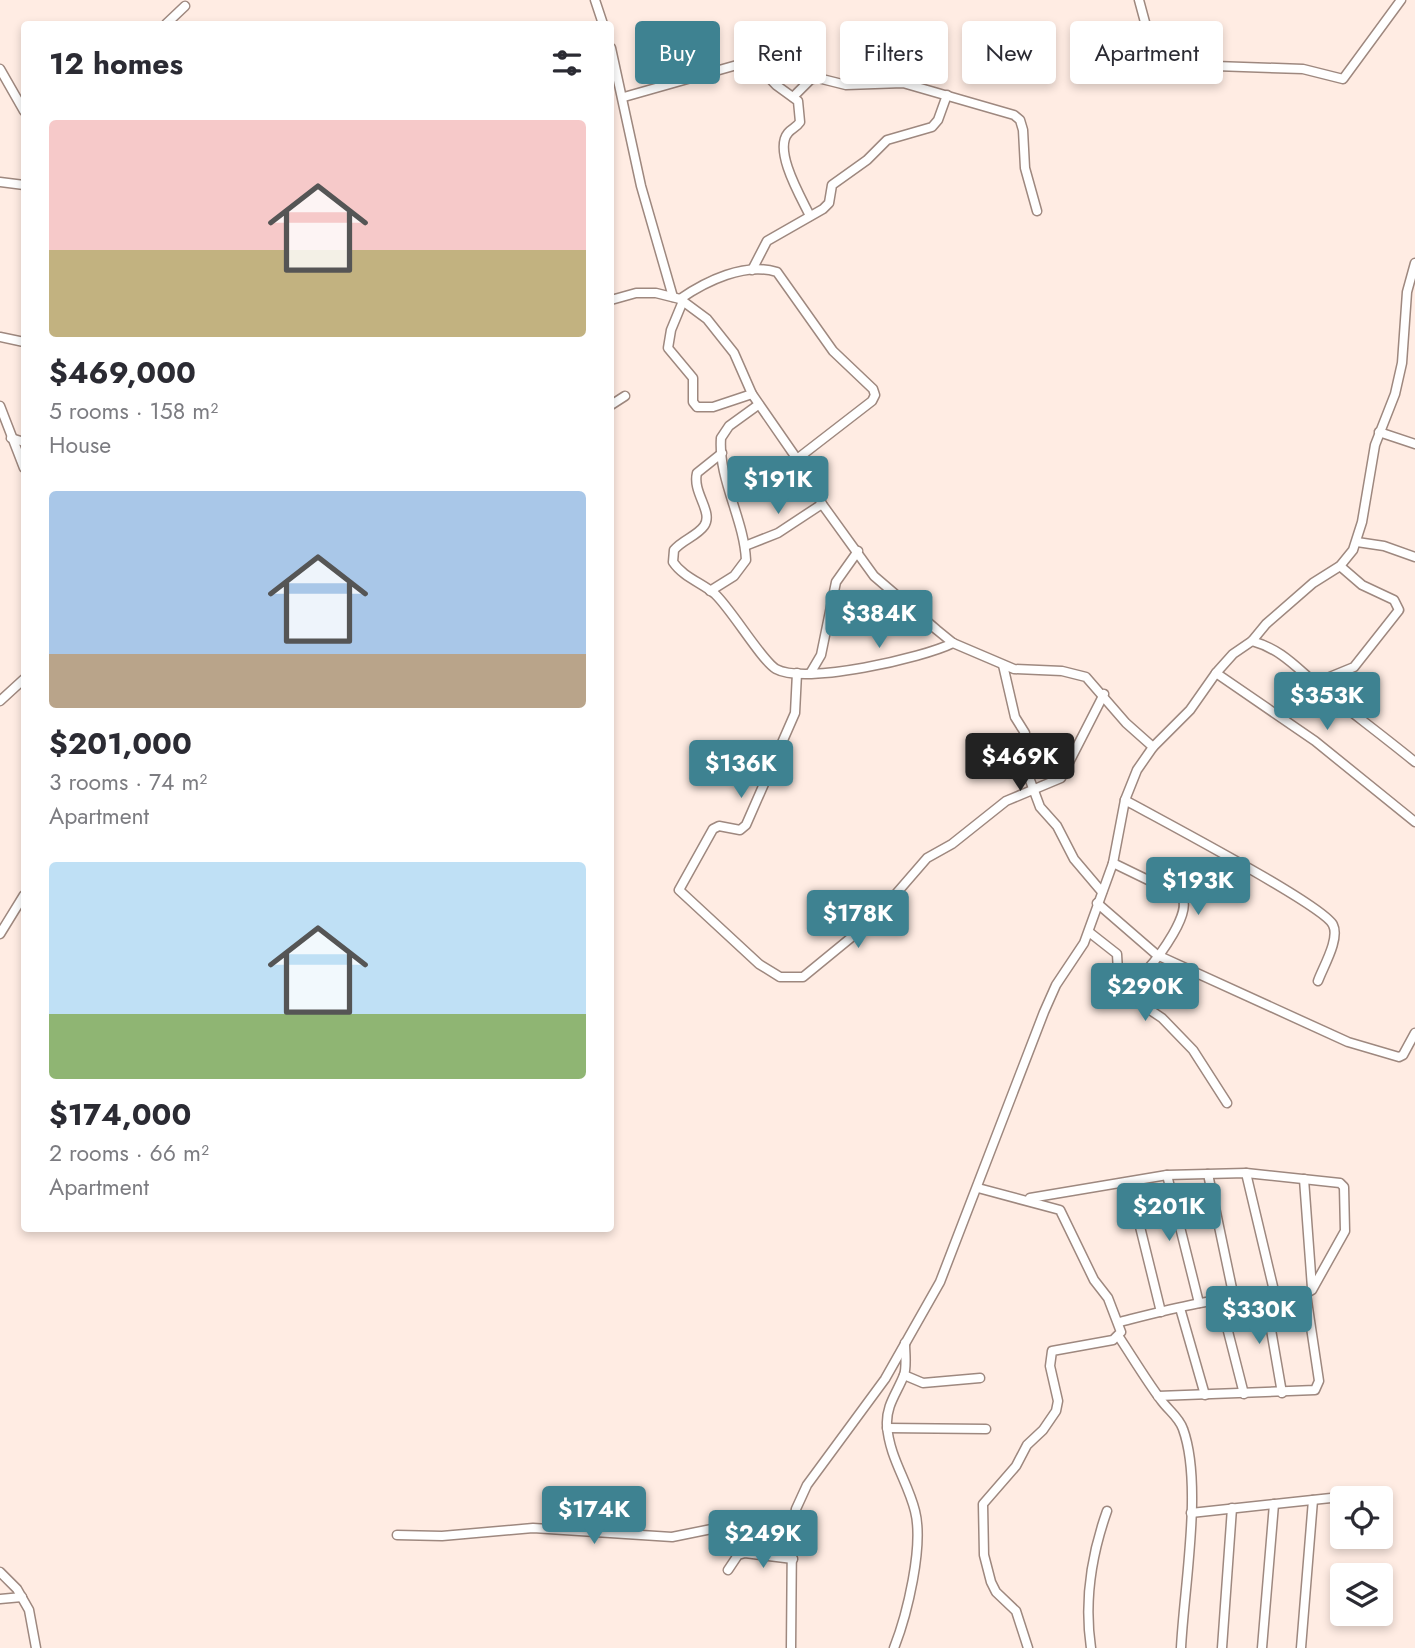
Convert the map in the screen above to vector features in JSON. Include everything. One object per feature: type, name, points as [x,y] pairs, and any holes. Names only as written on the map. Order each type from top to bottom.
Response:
[{"type":"street","points":[[595,0],[602,21]]},
{"type":"street","points":[[1139,0],[1149,37],[1215,66],[1303,69],[1343,79],[1401,0]]},
{"type":"street","points":[[169,21],[185,6]]},
{"type":"street","points":[[614,59],[641,186],[678,299],[668,348],[693,378],[693,401],[697,407],[713,407],[752,394]]},
{"type":"street","points":[[624,97],[750,62],[798,101],[800,122],[788,133],[784,156],[810,216]]},
{"type":"street","points":[[0,69],[21,106]]},
{"type":"street","points":[[793,97],[811,79],[818,78],[840,85],[903,83],[1014,115],[1020,120],[1025,168],[1037,211]]},
{"type":"street","points":[[752,270],[767,241],[829,203],[832,185],[867,160],[887,140],[932,127],[938,120],[947,95]]},
{"type":"street","points":[[0,182],[21,185]]},
{"type":"street","points":[[791,1648],[792,1533],[796,1509],[807,1485],[879,1388],[940,1282],[1044,1012],[1056,985],[1089,932],[1113,863],[1125,800],[1137,770],[1153,747],[1190,710],[1233,654],[1252,641],[1266,624],[1304,591],[1340,566],[1357,542],[1379,432],[1398,383],[1404,350],[1408,292],[1415,262]]},
{"type":"street","points":[[678,299],[719,278],[752,270],[777,272],[833,351],[875,395],[872,401],[797,459]]},
{"type":"street","points":[[614,299],[636,293],[678,299],[707,319],[726,340],[758,405],[797,459],[822,504],[874,576],[953,643],[986,654],[1014,669],[1079,674],[1086,677],[1104,694],[1126,723],[1153,747]]},
{"type":"street","points":[[0,337],[21,341]]},
{"type":"street","points":[[614,403],[625,396]]},
{"type":"street","points":[[710,591],[742,569],[746,560],[722,453],[723,432],[758,405]]},
{"type":"street","points":[[1,408],[21,461]]},
{"type":"street","points":[[1379,432],[1415,444]]},
{"type":"street","points":[[11,438],[21,441]]},
{"type":"street","points":[[722,453],[700,469],[695,479],[694,486],[706,510],[707,520],[703,528],[678,546],[673,556],[677,568],[710,591],[775,669],[797,673],[878,665],[918,657],[953,643]]},
{"type":"street","points":[[745,547],[778,533],[822,504]]},
{"type":"street","points":[[1357,542],[1384,546],[1415,557]]},
{"type":"street","points":[[810,672],[821,654],[836,582],[858,551]]},
{"type":"street","points":[[1315,682],[1354,667],[1399,610],[1394,600],[1362,585],[1340,566]]},
{"type":"street","points":[[1252,641],[1276,649],[1415,762]]},
{"type":"street","points":[[1003,665],[1015,717],[1025,733],[1024,764],[1040,807],[1057,827],[1074,859],[1102,892]]},
{"type":"street","points":[[797,673],[795,713],[746,825],[740,830],[719,826],[713,829],[679,890],[731,940],[780,977],[809,975],[886,908],[926,858],[952,844],[1006,801],[1054,782],[1066,773],[1104,694]]},
{"type":"street","points":[[1216,673],[1315,741],[1415,822]]},
{"type":"street","points":[[0,701],[21,682]]},
{"type":"street","points":[[1125,800],[1258,874],[1329,920],[1335,934],[1318,981]]},
{"type":"street","points":[[1113,863],[1185,900],[1182,919],[1145,973],[1119,989]]},
{"type":"street","points":[[0,934],[21,900]]},
{"type":"street","points":[[1097,903],[1157,955],[1348,1042],[1393,1056],[1403,1055],[1415,1033]]},
{"type":"street","points":[[1089,932],[1117,954],[1119,989]]},
{"type":"street","points":[[1119,989],[1162,1018],[1193,1050],[1227,1103]]},
{"type":"street","points":[[1028,1199],[1167,1175],[1246,1173],[1340,1183],[1345,1187],[1345,1231],[1309,1292]]},
{"type":"street","points":[[1246,1173],[1275,1295]]},
{"type":"street","points":[[1208,1174],[1234,1298]]},
{"type":"street","points":[[1167,1175],[1199,1303]]},
{"type":"street","points":[[1158,1396],[1311,1392],[1318,1386],[1309,1292],[1304,1179]]},
{"type":"street","points":[[1129,1182],[1161,1312]]},
{"type":"street","points":[[978,1188],[1028,1199],[1060,1210],[1089,1270],[1119,1322],[1119,1337],[1183,1428],[1191,1468],[1191,1513],[1181,1648]]},
{"type":"street","points":[[1119,1322],[1199,1303],[1309,1292]]},
{"type":"street","points":[[1265,1295],[1282,1393]]},
{"type":"street","points":[[1220,1300],[1244,1394]]},
{"type":"street","points":[[1180,1308],[1205,1395]]},
{"type":"street","points":[[1028,1648],[1016,1611],[996,1592],[991,1582],[983,1546],[983,1504],[1016,1466],[1027,1445],[1043,1430],[1056,1411],[1058,1401],[1050,1366],[1052,1351],[1119,1337]]},
{"type":"street","points":[[894,1648],[906,1603],[917,1529],[916,1513],[897,1471],[887,1428],[890,1402],[904,1375],[905,1343]]},
{"type":"street","points":[[904,1375],[923,1383],[980,1378]]},
{"type":"street","points":[[887,1428],[986,1429]]},
{"type":"street","points":[[1191,1513],[1330,1498]]},
{"type":"street","points":[[1301,1648],[1313,1500]]},
{"type":"street","points":[[1262,1648],[1274,1504]]},
{"type":"street","points":[[1222,1648],[1231,1508]]},
{"type":"street","points":[[1091,1648],[1089,1591],[1096,1542],[1107,1511]]},
{"type":"street","points":[[397,1535],[442,1536],[533,1528],[672,1537],[736,1524],[792,1533]]},
{"type":"street","points":[[728,1570],[738,1555],[745,1553],[793,1559]]},
{"type":"street","points":[[0,1572],[22,1597],[29,1610],[36,1648]]},
{"type":"street","points":[[0,1598],[22,1597]]}]
